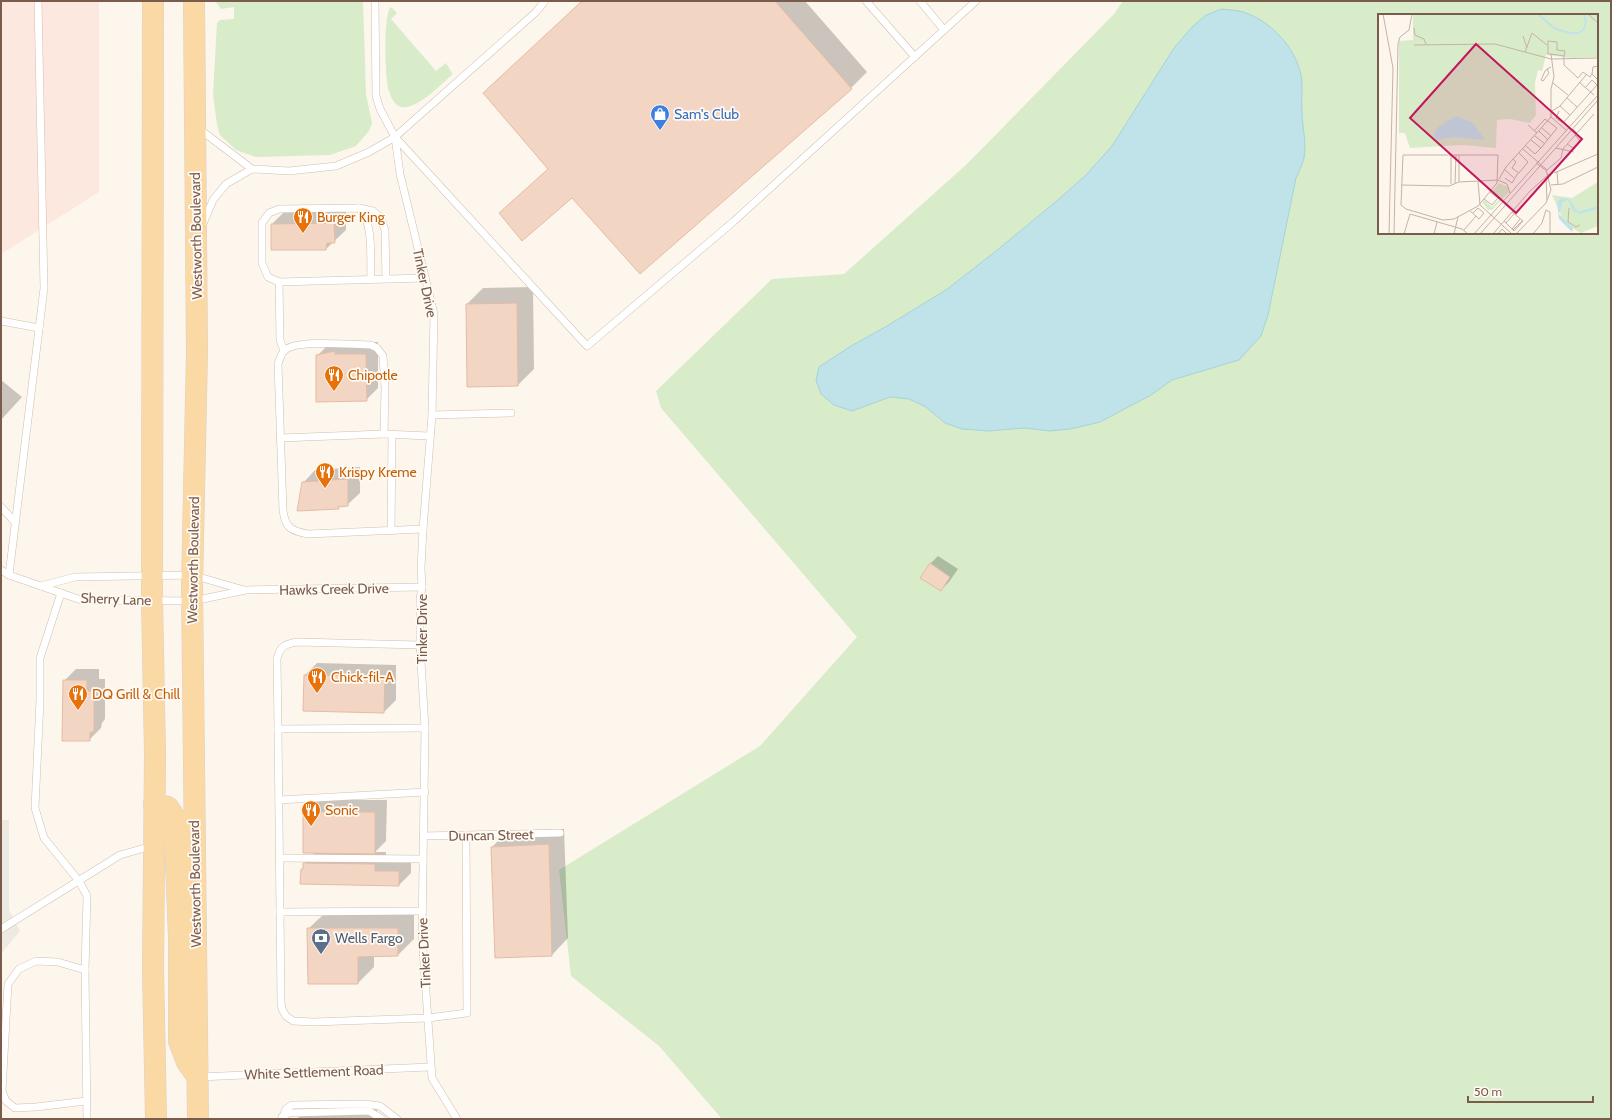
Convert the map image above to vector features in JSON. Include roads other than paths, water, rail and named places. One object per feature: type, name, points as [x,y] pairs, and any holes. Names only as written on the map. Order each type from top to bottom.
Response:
[{"type":"main road","points":[[153,1],[152,600],[154,804],[153,969],[156,1119]]},
{"type":"main road","name":"Westworth Boulevard","points":[[194,1],[197,352],[192,575],[198,1119]]},
{"type":"main road","points":[[154,804],[168,807],[174,816],[179,937],[179,1041],[187,1062],[197,1077]]},
{"type":"lane","points":[[9,575],[44,288],[38,1]]},
{"type":"lane","points":[[375,1],[376,96],[380,109],[395,137],[587,346],[733,222],[976,1]]},
{"type":"lane","points":[[197,236],[213,200],[226,184],[252,169],[289,171],[336,166],[369,152],[395,137],[536,12],[545,1]]},
{"type":"lane","points":[[866,1],[915,56]]},
{"type":"lane","points":[[920,1],[944,30]]},
{"type":"lane","points":[[194,126],[252,169]]},
{"type":"lane","name":"Tinker Drive","points":[[395,137],[400,174],[434,314],[432,415],[429,436],[421,568],[422,587],[420,599],[420,645],[425,728],[422,935],[430,1067],[432,1078],[457,1119]]},
{"type":"lane","points":[[386,279],[385,230],[380,217],[373,211],[359,208],[279,209],[269,213],[262,223],[262,263],[268,277],[279,282],[426,278]]},
{"type":"lane","points":[[359,208],[363,212],[369,226],[371,279]]},
{"type":"lane","points":[[279,282],[280,340],[284,351]]},
{"type":"lane","points":[[1,321],[39,328]]},
{"type":"lane","points":[[384,434],[385,407],[383,356],[377,348],[371,345],[312,344],[292,347],[284,351],[278,364],[282,510],[284,522],[290,529],[308,534],[391,531],[423,528]]},
{"type":"lane","points":[[432,415],[511,414]]},
{"type":"lane","points":[[280,438],[384,434],[429,436]]},
{"type":"lane","points":[[391,531],[392,434]]},
{"type":"lane","points":[[1,507],[15,522]]},
{"type":"lane","name":"Sherry Lane","points":[[1,570],[9,575],[81,600],[193,601]]},
{"type":"lane","name":"Sherry Lane","points":[[41,586],[75,577],[192,575]]},
{"type":"lane","name":"Hawks Creek Drive","points":[[192,575],[246,590]]},
{"type":"lane","name":"Hawks Creek Drive","points":[[193,601],[246,590],[422,587]]},
{"type":"lane","points":[[61,593],[40,658],[40,700],[35,808],[44,838],[79,881],[87,896],[85,970],[87,1119]]},
{"type":"lane","points":[[420,645],[297,642],[287,644],[279,649],[277,659],[281,1002],[282,1009],[286,1016],[292,1021],[312,1022],[428,1018],[467,1013],[466,835]]},
{"type":"lane","points":[[278,729],[425,728]]},
{"type":"lane","points":[[279,800],[425,792]]},
{"type":"lane","name":"Duncan Street","points":[[423,836],[560,833]]},
{"type":"lane","points":[[1,929],[120,855],[154,845]]},
{"type":"lane","points":[[279,858],[423,859]]},
{"type":"lane","points":[[280,912],[422,911]]},
{"type":"lane","points":[[85,970],[58,962],[36,961],[19,969],[8,984],[2,1091],[6,1101],[15,1108],[36,1107],[86,1100]]},
{"type":"lane","name":"White Settlement Road","points":[[197,1077],[430,1067]]},
{"type":"lane","points":[[282,1118],[286,1109],[292,1105],[365,1104],[380,1106],[388,1110],[397,1119]]},
{"type":"lane","points":[[282,1118],[289,1113],[369,1112],[382,1119]]},
{"type":"water","points":[[1222,9],[1236,10],[1253,16],[1280,36],[1293,55],[1302,79],[1302,118],[1305,141],[1304,158],[1296,178],[1268,315],[1261,336],[1239,360],[1172,380],[1151,395],[1100,422],[1070,429],[1050,431],[1024,428],[989,431],[962,429],[945,423],[926,407],[909,399],[890,397],[852,411],[834,405],[821,394],[816,380],[819,367],[851,346],[946,290],[996,251],[1086,175],[1112,146],[1174,48],[1192,27],[1206,15]]},
{"type":"place","name":"Sam's Club","points":[[660,131]]},
{"type":"place","name":"Burger King","points":[[303,234]]},
{"type":"place","name":"Chipotle","points":[[334,392]]},
{"type":"place","name":"Krispy Kreme","points":[[325,489]]},
{"type":"place","name":"Chick-fil-A","points":[[317,694]]},
{"type":"place","name":"DQ Grill & Chill","points":[[78,711]]},
{"type":"place","name":"Sonic","points":[[311,827]]},
{"type":"place","name":"Wells Fargo","points":[[321,955]]}]
